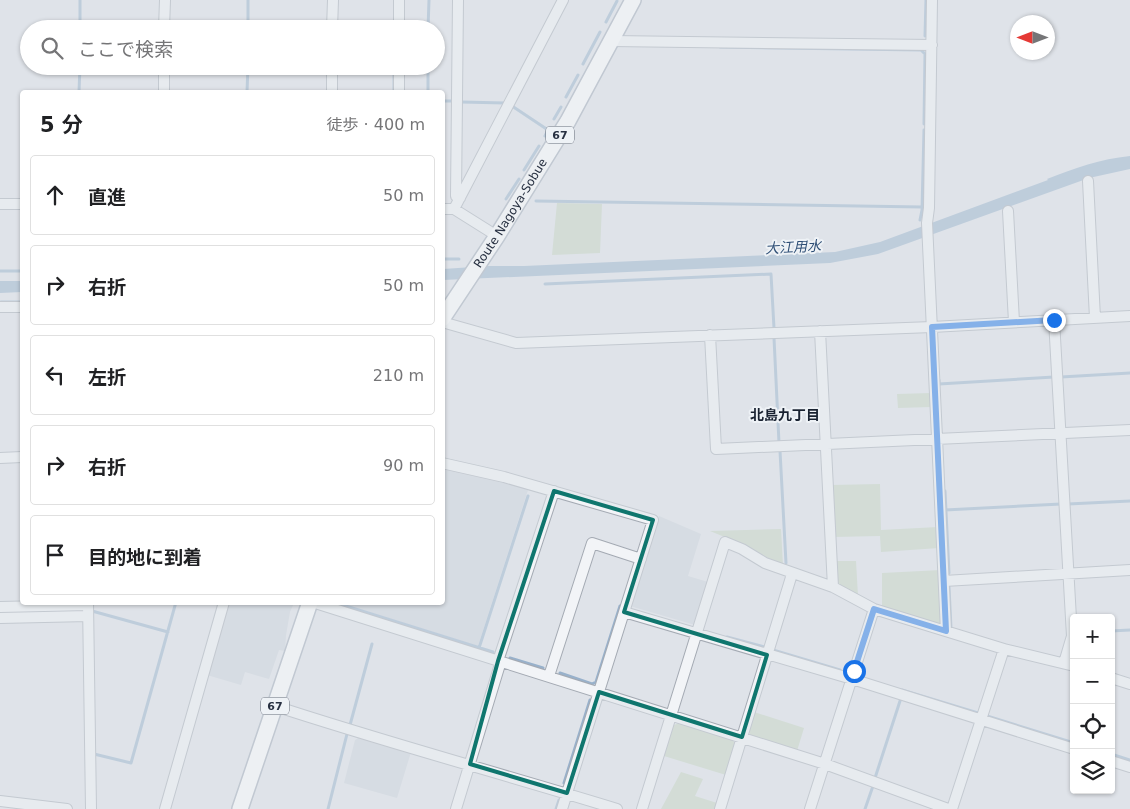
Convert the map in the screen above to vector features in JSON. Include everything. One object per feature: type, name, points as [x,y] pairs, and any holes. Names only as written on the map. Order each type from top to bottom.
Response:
[{"type":"main road","name":"Route Nagoya-Sobue","points":[[445,315],[568,121],[633,0]]},
{"type":"main road","name":"67","points":[[240,809],[310,605]]},
{"type":"street","points":[[164,20],[165,0]]},
{"type":"street","points":[[332,20],[333,0]]},
{"type":"street","points":[[399,0],[399,20]]},
{"type":"street","points":[[458,0],[456,196],[460,198]]},
{"type":"street","points":[[454,209],[563,0]]},
{"type":"street","points":[[932,0],[927,240],[946,631]]},
{"type":"street","points":[[610,41],[932,46]]},
{"type":"street","points":[[164,75],[164,90]]},
{"type":"street","points":[[332,75],[332,90]]},
{"type":"street","points":[[398,90],[399,75]]},
{"type":"street","points":[[1088,181],[1095,318]]},
{"type":"street","points":[[0,204],[20,204]]},
{"type":"street","points":[[445,209],[454,209],[497,236]]},
{"type":"street","points":[[1008,211],[1014,322]]},
{"type":"street","points":[[0,308],[20,307]]},
{"type":"street","points":[[445,321],[516,343],[932,327],[1130,316]]},
{"type":"street","points":[[642,809],[725,542],[742,549],[765,563],[833,587],[874,609],[1004,649],[1069,665],[1072,636],[1054,320]]},
{"type":"street","points":[[820,331],[833,587]]},
{"type":"street","points":[[710,336],[716,449],[1130,430]]},
{"type":"street","points":[[0,458],[20,457]]},
{"type":"street","points":[[445,463],[504,477],[653,520],[562,809]]},
{"type":"street","points":[[456,809],[500,661],[554,492]]},
{"type":"street","points":[[549,676],[592,544],[641,559]]},
{"type":"street","points":[[944,581],[1130,570]]},
{"type":"street","points":[[720,809],[792,574]]},
{"type":"street","points":[[0,607],[59,605]]},
{"type":"street","points":[[88,605],[92,809]]},
{"type":"street","points":[[165,809],[223,605]]},
{"type":"street","points":[[321,605],[742,737],[825,764],[948,809]]},
{"type":"street","points":[[810,809],[874,609]]},
{"type":"street","points":[[624,612],[852,679],[1070,748]]},
{"type":"street","points":[[0,618],[88,616]]},
{"type":"street","points":[[952,809],[1004,649]]},
{"type":"street","points":[[1115,679],[1130,684]]},
{"type":"street","points":[[275,706],[354,732],[470,764],[617,809]]},
{"type":"street","points":[[1115,762],[1130,767]]},
{"type":"street","points":[[0,801],[66,809]]},
{"type":"highlighted area","points":[[554,491],[653,520],[624,612],[767,655],[742,737],[599,692],[567,793],[470,764],[498,661]]},
{"type":"shaded area","points":[[445,468],[502,481],[528,490],[478,646],[346,605],[445,605]]},
{"type":"shaded area","points":[[659,516],[701,534],[688,576],[708,582],[695,625],[630,606]]},
{"type":"shaded area","points":[[227,605],[293,605],[290,612],[285,651],[279,650],[269,679],[245,672],[241,685],[207,675]]},
{"type":"shaded area","points":[[360,737],[411,752],[397,798],[344,783],[355,740]]},
{"type":"green space","points":[[557,203],[602,204],[600,253],[552,255]]},
{"type":"green space","points":[[931,393],[931,407],[898,408],[897,394]]},
{"type":"green space","points":[[880,484],[881,530],[938,527],[939,548],[881,552],[880,536],[833,537],[831,485]]},
{"type":"green space","points":[[781,529],[783,566],[744,545],[710,531]]},
{"type":"green space","points":[[834,561],[856,561],[858,596],[838,584],[835,576]]},
{"type":"green space","points":[[941,570],[944,622],[939,625],[882,608],[882,573]]},
{"type":"green space","points":[[754,712],[804,728],[797,751],[751,737],[749,731]]},
{"type":"green space","points":[[679,723],[733,740],[735,745],[726,775],[664,756],[674,725]]},
{"type":"green space","points":[[681,772],[703,779],[695,796],[717,803],[715,809],[661,809]]},
{"type":"water","points":[[1130,156],[1130,169],[1089,178],[878,254],[830,263],[445,280],[445,269],[835,252],[880,242],[1047,179],[1108,159]]},
{"type":"water","points":[[0,281],[20,281],[20,292],[0,293]]},
{"type":"waterway","points":[[80,0],[80,20]]},
{"type":"waterway","points":[[248,0],[248,20]]},
{"type":"waterway","points":[[428,20],[429,0]]},
{"type":"waterway","points":[[925,36],[926,0]]},
{"type":"waterway","points":[[606,22],[617,1]]},
{"type":"waterway","points":[[583,64],[600,32]]},
{"type":"waterway","points":[[720,47],[921,50],[925,54],[924,124]]},
{"type":"waterway","points":[[79,90],[80,75]]},
{"type":"waterway","points":[[247,90],[248,75]]},
{"type":"waterway","points":[[394,75],[394,90]]},
{"type":"waterway","points":[[428,75],[428,90]]},
{"type":"waterway","points":[[566,97],[578,75]]},
{"type":"waterway","points":[[445,101],[453,101]]},
{"type":"waterway","points":[[461,102],[505,103]]},
{"type":"waterway","points":[[512,106],[548,130],[545,136]]},
{"type":"waterway","points":[[554,119],[561,107]]},
{"type":"waterway","points":[[920,220],[922,210],[924,130]]},
{"type":"waterway","points":[[524,170],[539,146]]},
{"type":"waterway","points":[[506,199],[519,179]]},
{"type":"waterway","points":[[536,201],[922,207]]},
{"type":"waterway","points":[[445,259],[459,259]]},
{"type":"waterway","points":[[0,271],[20,271]]},
{"type":"waterway","points":[[545,284],[771,274],[774,328]]},
{"type":"waterway","points":[[1,302],[20,302]]},
{"type":"waterway","points":[[774,338],[779,443]]},
{"type":"waterway","points":[[1061,377],[1130,373]]},
{"type":"waterway","points":[[939,380],[939,384],[1054,377]]},
{"type":"waterway","points":[[780,451],[786,563]]},
{"type":"waterway","points":[[945,491],[949,573]]},
{"type":"waterway","points":[[479,648],[528,496]]},
{"type":"waterway","points":[[1068,504],[1130,501]]},
{"type":"waterway","points":[[945,510],[1061,504]]},
{"type":"waterway","points":[[949,587],[951,628]]},
{"type":"waterway","points":[[94,754],[131,763],[175,605]]},
{"type":"waterway","points":[[343,605],[493,652]]},
{"type":"waterway","points":[[560,673],[592,684],[596,682],[620,606]]},
{"type":"waterway","points":[[0,612],[83,611]]},
{"type":"waterway","points":[[92,611],[168,632]]},
{"type":"waterway","points":[[1115,631],[1130,630]]},
{"type":"waterway","points":[[727,637],[765,647]]},
{"type":"waterway","points":[[350,725],[372,644]]},
{"type":"waterway","points":[[773,650],[840,670]]},
{"type":"waterway","points":[[510,658],[543,668]]},
{"type":"waterway","points":[[902,690],[978,713]]},
{"type":"waterway","points":[[564,783],[590,700]]},
{"type":"waterway","points":[[875,778],[900,701]]},
{"type":"waterway","points":[[987,716],[1070,742]]},
{"type":"waterway","points":[[328,809],[347,734]]},
{"type":"waterway","points":[[1115,755],[1130,760]]},
{"type":"waterway","points":[[865,809],[873,786]]},
{"type":"waterway","points":[[556,809],[559,800]]},
{"type":"district","name":"北島九丁目","points":[[785,415]]},
{"type":"route","points":[[854,671],[874,609],[946,631],[932,327],[1054,320]]},
{"type":"water label","name":"大江用水","points":[[793,247]]}]
